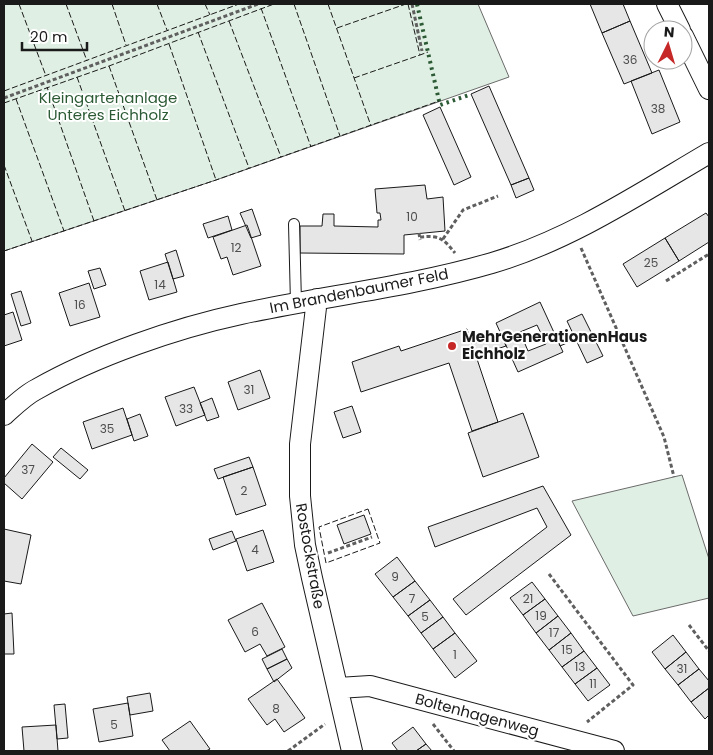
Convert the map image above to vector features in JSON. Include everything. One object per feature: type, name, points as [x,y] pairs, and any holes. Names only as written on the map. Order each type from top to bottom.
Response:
[{"type":"street","points":[[668,4],[675,20]]},
{"type":"street","points":[[693,56],[709,89]]},
{"type":"street","name":"Im Brandenbaumer Feld","points":[[4,415],[35,389],[101,359],[169,334],[239,314],[463,271],[524,252],[573,232],[709,153]]},
{"type":"street","name":"Rostockstraße","points":[[318,299],[300,444],[300,496],[305,545],[352,751]]},
{"type":"street","name":"Boltenhagenweg","points":[[338,688],[370,686],[614,751]]},
{"type":"lane","points":[[294,224],[296,303]]},
{"type":"path","points":[[4,98],[258,4]]},
{"type":"path","points":[[412,4],[422,51]]},
{"type":"path","points":[[443,239],[463,210],[498,196]]},
{"type":"path","points":[[573,232],[664,437],[674,477]]},
{"type":"path","points":[[419,237],[443,239],[458,256],[463,271]]},
{"type":"path","points":[[666,281],[709,254]]},
{"type":"path","points":[[324,554],[372,537]]},
{"type":"path","points":[[549,574],[634,685],[567,739]]},
{"type":"path","points":[[689,625],[709,651]]},
{"type":"path","points":[[288,751],[343,711]]},
{"type":"green space","name":"Kleingartenanlage Unteres Eichholz","points":[[4,4],[478,4],[509,77],[216,180],[4,251]]},
{"type":"green space","points":[[682,475],[709,559],[709,598],[633,616],[572,501]]},
{"type":"building","points":[[590,4],[623,4],[630,21],[602,33]]},
{"type":"building","points":[[630,21],[643,52],[643,70],[651,70],[652,73],[624,84],[602,33]]},
{"type":"building","points":[[659,70],[680,122],[652,134],[631,81]]},
{"type":"building","points":[[489,86],[529,178],[511,185],[471,94]]},
{"type":"building","points":[[440,107],[471,177],[454,185],[423,115]]},
{"type":"building","points":[[529,178],[534,190],[516,198],[511,185]]},
{"type":"building","points":[[425,185],[427,199],[443,197],[445,231],[404,235],[404,254],[300,253],[300,226],[322,226],[323,214],[334,214],[334,226],[378,227],[378,220],[381,220],[380,213],[377,213],[375,189]]},
{"type":"building","points":[[252,209],[261,235],[251,238],[240,213]]},
{"type":"building","points":[[706,213],[709,217],[709,242],[679,261],[665,238]]},
{"type":"building","points":[[228,216],[232,230],[208,238],[203,224]]},
{"type":"building","points":[[247,225],[261,266],[233,275],[227,257],[221,259],[213,237]]},
{"type":"building","points":[[665,238],[679,261],[637,287],[623,264]]},
{"type":"building","points":[[176,250],[184,276],[173,279],[165,254]]},
{"type":"building","points":[[168,262],[177,292],[149,300],[140,271]]},
{"type":"building","points":[[100,268],[106,285],[94,289],[88,271]]},
{"type":"building","points":[[89,283],[100,317],[70,326],[59,293]]},
{"type":"building","points":[[21,291],[31,323],[21,326],[11,294]]},
{"type":"building","points":[[540,302],[563,352],[518,372],[496,323]],"holes":[[[537,325],[546,344],[528,351],[520,332]]]},
{"type":"building","points":[[13,312],[22,340],[4,346],[4,315]]},
{"type":"building","points":[[582,314],[603,356],[587,363],[567,321]]},
{"type":"building","points":[[467,329],[498,422],[472,431],[449,363],[361,392],[352,362],[399,346],[401,351]]},
{"type":"building","points":[[573,332],[576,339],[560,346],[557,339]]},
{"type":"building","points":[[501,335],[506,346],[476,356],[472,344]]},
{"type":"building","points":[[260,370],[270,398],[238,410],[228,382]]},
{"type":"building","points":[[194,387],[205,415],[176,426],[165,397]]},
{"type":"building","points":[[212,398],[219,417],[207,421],[200,403]]},
{"type":"building","points":[[352,406],[361,432],[343,438],[334,412]]},
{"type":"building","points":[[123,408],[132,435],[92,449],[83,422]]},
{"type":"building","points":[[523,413],[539,457],[483,477],[468,433]]},
{"type":"building","points":[[140,414],[148,436],[134,441],[127,419]]},
{"type":"building","points":[[32,444],[53,462],[22,499],[4,483],[4,478]]},
{"type":"building","points":[[61,448],[88,470],[80,479],[53,457]]},
{"type":"building","points":[[249,457],[253,467],[218,479],[214,469]]},
{"type":"building","points":[[253,467],[266,505],[236,515],[223,477]]},
{"type":"building","points":[[543,486],[571,535],[466,615],[453,599],[547,527],[537,508],[435,547],[428,527]]},
{"type":"building","points":[[364,515],[371,534],[344,544],[337,525]]},
{"type":"building","points":[[4,529],[31,535],[21,584],[4,581]]},
{"type":"building","points":[[263,530],[274,562],[247,571],[236,539]]},
{"type":"building","points":[[232,531],[236,541],[213,550],[209,539]]},
{"type":"building","points":[[397,557],[415,581],[393,597],[375,574]]},
{"type":"building","points":[[415,581],[430,600],[408,616],[393,597]]},
{"type":"building","points":[[532,582],[545,599],[523,615],[510,598]]},
{"type":"building","points":[[545,599],[558,616],[536,633],[523,615]]},
{"type":"building","points":[[430,600],[443,617],[421,633],[408,616]]},
{"type":"building","points":[[262,603],[285,647],[267,656],[260,644],[245,652],[228,620]]},
{"type":"building","points":[[12,613],[14,654],[4,654],[4,614]]},
{"type":"building","points":[[558,616],[571,633],[549,650],[536,633]]},
{"type":"building","points":[[443,617],[455,633],[433,649],[421,633]]},
{"type":"building","points":[[455,633],[477,661],[455,678],[433,649]]},
{"type":"building","points":[[571,633],[584,651],[562,667],[549,650]]},
{"type":"building","points":[[673,635],[686,652],[665,669],[652,652]]},
{"type":"building","points":[[282,649],[287,659],[267,669],[262,659]]},
{"type":"building","points":[[584,651],[597,668],[575,684],[562,667]]},
{"type":"building","points":[[686,652],[699,669],[678,685],[665,669]]},
{"type":"building","points":[[287,659],[292,668],[274,682],[267,669]]},
{"type":"building","points":[[597,668],[610,685],[588,701],[575,684]]},
{"type":"building","points":[[699,669],[709,681],[709,688],[691,702],[678,685]]},
{"type":"building","points":[[277,679],[305,718],[284,732],[275,719],[267,725],[248,699]]},
{"type":"building","points":[[709,688],[709,715],[705,719],[691,702]]},
{"type":"building","points":[[150,693],[153,711],[130,715],[127,697]]},
{"type":"building","points":[[128,703],[133,736],[99,742],[93,709]]},
{"type":"building","points":[[65,704],[68,738],[57,739],[54,705]]},
{"type":"building","points":[[190,721],[210,749],[206,751],[170,751],[162,740]]},
{"type":"building","points":[[56,725],[58,751],[24,751],[22,727]]},
{"type":"building","points":[[413,727],[426,744],[416,751],[398,751],[392,743]]},
{"type":"building","points":[[426,744],[432,751],[416,751]]},
{"type":"hedge","points":[[417,4],[440,105],[469,95]]},
{"type":"fence","points":[[19,4],[46,76]]},
{"type":"fence","points":[[66,4],[87,61]]},
{"type":"fence","points":[[112,4],[126,45]]},
{"type":"fence","points":[[157,4],[167,30]]},
{"type":"fence","points":[[205,4],[210,15]]},
{"type":"fence","points":[[4,91],[239,4]]},
{"type":"fence","points":[[4,103],[274,4]]},
{"type":"fence","points":[[294,4],[340,136]]},
{"type":"fence","points":[[328,4],[371,126]]},
{"type":"fence","points":[[337,28],[406,4]]},
{"type":"fence","points":[[408,4],[420,55],[428,52]]},
{"type":"fence","points":[[261,8],[311,147]]},
{"type":"fence","points":[[229,21],[281,157]]},
{"type":"fence","points":[[198,32],[249,168]]},
{"type":"fence","points":[[169,44],[216,180]]},
{"type":"fence","points":[[354,78],[420,55]]},
{"type":"fence","points":[[109,66],[157,200]]},
{"type":"fence","points":[[77,77],[125,211]]},
{"type":"fence","points":[[47,87],[94,221]]},
{"type":"fence","points":[[16,99],[64,231]]},
{"type":"fence","points":[[4,251],[216,180],[439,101]]},
{"type":"fence","points":[[4,165],[32,241]]},
{"type":"fence","points":[[368,509],[380,543],[326,563],[319,527],[368,509]]},
{"type":"place","name":"MehrGenerationenHaus Eichholz","points":[[452,346]]}]
